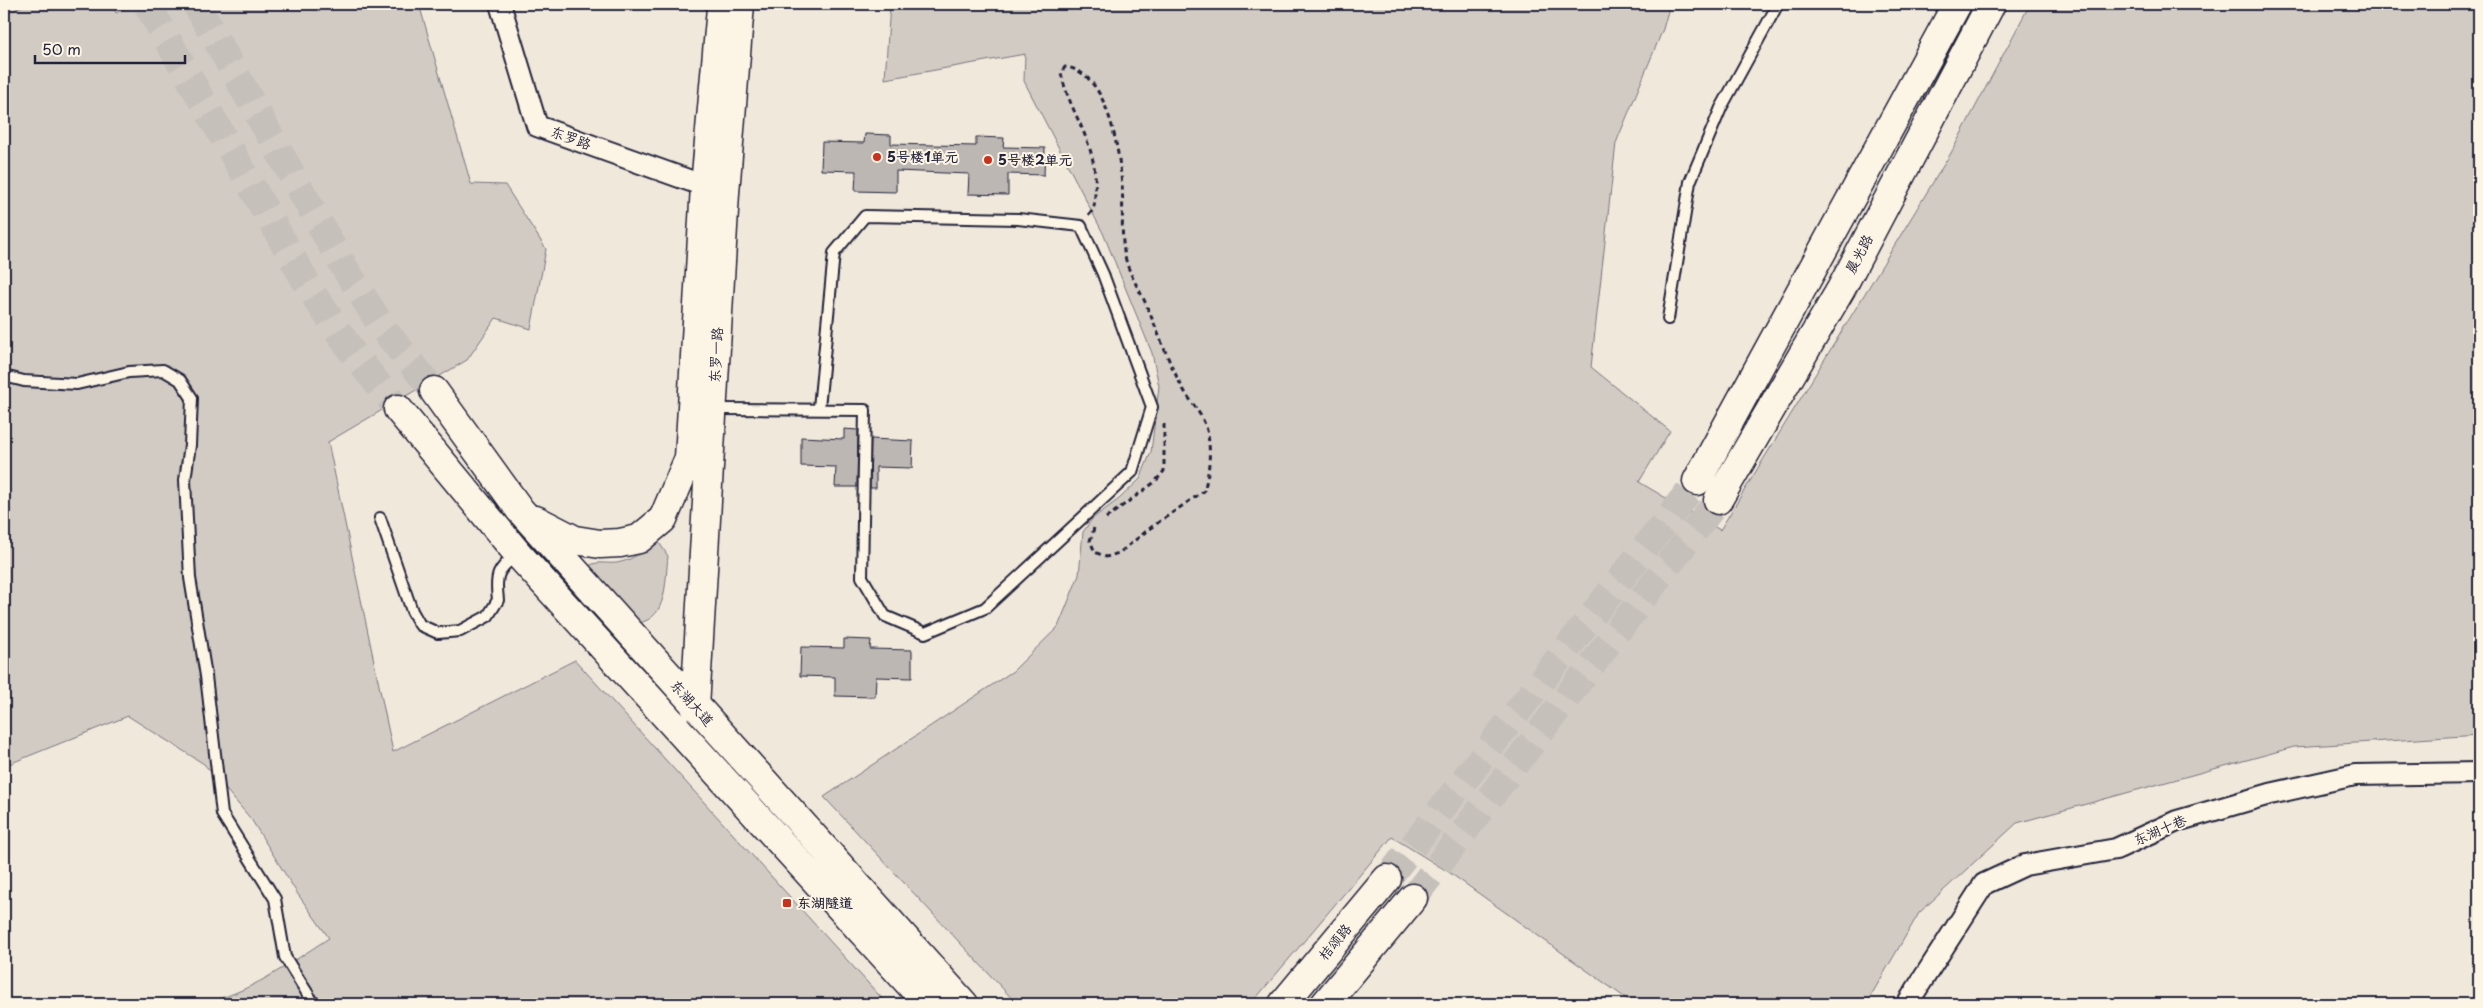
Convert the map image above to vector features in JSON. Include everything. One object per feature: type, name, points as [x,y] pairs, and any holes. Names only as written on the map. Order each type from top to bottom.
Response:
[{"type":"main road","name":"东罗一路","points":[[695,707],[714,409],[715,190],[721,4]]},
{"type":"main road","name":"东罗一路","points":[[520,510],[576,540],[600,544],[620,543],[639,539],[662,519],[689,458],[715,190],[740,4]]},
{"type":"main road","points":[[1696,481],[1957,4]]},
{"type":"main road","name":"晨光路","points":[[1718,500],[1841,289],[1991,4]]},
{"type":"main road","name":"东湖大道","points":[[434,391],[520,510],[695,707],[964,1004]]},
{"type":"main road","points":[[398,409],[518,554],[928,1004]]},
{"type":"main road","name":"桔颂路","points":[[1283,1004],[1387,879]]},
{"type":"main road","points":[[1325,1004],[1413,898]]},
{"type":"street","name":"东罗路","points":[[500,4],[537,126],[715,190]]},
{"type":"street","name":"东湖十巷","points":[[1907,1004],[1984,884],[2026,865],[2116,849],[2177,822],[2270,794],[2355,775],[2479,774]]},
{"type":"lane","points":[[1668,319],[1690,182],[1721,108],[1778,4]]},
{"type":"lane","points":[[714,409],[819,408],[866,410],[862,578],[885,616],[925,632],[984,608],[1132,472],[1152,407],[1103,274],[1081,226],[1018,219],[865,216],[834,253],[819,408]]},
{"type":"lane","points":[[4,376],[24,381],[77,384],[129,372],[163,370],[180,380],[192,398],[190,445],[185,480],[190,578],[207,685],[222,814],[274,899],[285,957],[314,1004]]},
{"type":"lane","points":[[380,518],[412,611],[420,625],[438,632],[460,631],[488,616],[498,600],[496,579],[499,572],[502,566],[518,554]]},
{"type":"shaded area","points":[[4,4],[13,11],[25,4],[112,4],[116,13],[133,4],[419,4],[471,184],[505,185],[546,249],[531,329],[496,318],[467,360],[328,442],[393,752],[575,660],[887,1004],[200,1004],[235,993],[268,977],[329,938],[297,893],[251,819],[204,764],[128,716],[4,766]]},
{"type":"shaded area","points":[[890,4],[1670,4],[1663,29],[1616,143],[1591,367],[1670,431],[1639,482],[1720,530],[1951,153],[2030,4],[2479,4],[2479,735],[2294,747],[2017,823],[1919,913],[1866,1004],[1634,1004],[1450,873],[1392,837],[1251,1004],[1017,1004],[824,797],[1013,671],[1058,627],[1079,575],[1083,532],[1092,519],[1119,499],[1140,479],[1151,452],[1159,386],[1152,353],[1103,233],[1024,81],[1025,54],[885,79]]},
{"type":"shaded area","points":[[658,541],[668,556],[663,597],[660,607],[654,615],[647,620],[637,623],[584,569],[598,563],[626,561]]},
{"type":"building","points":[[865,134],[891,135],[891,144],[976,146],[976,137],[1004,138],[1003,147],[1045,148],[1044,175],[1008,174],[1008,195],[968,194],[969,174],[896,171],[896,192],[855,191],[856,171],[821,170],[822,142],[864,143]]},
{"type":"building","points":[[844,429],[858,430],[857,487],[835,487],[836,467],[801,466],[801,437],[844,439]]},
{"type":"building","points":[[871,439],[913,441],[912,468],[876,467],[876,488],[870,488]]},
{"type":"building","points":[[844,639],[871,640],[870,649],[912,650],[912,678],[876,677],[875,697],[835,696],[835,677],[800,676],[801,647],[844,648]]},
{"type":"tunnel","points":[[147,4],[313,294],[353,353],[398,409]]},
{"type":"tunnel","points":[[196,4],[341,262],[384,330],[434,391]]},
{"type":"tunnel","points":[[1387,879],[1697,481]]},
{"type":"tunnel","points":[[1413,898],[1718,500]]},
{"type":"place","name":"5号楼1单元","points":[[877,157]]},
{"type":"place","name":"5号楼2单元","points":[[988,160]]},
{"type":"place","name":"东湖隧道","points":[[787,903]]}]
